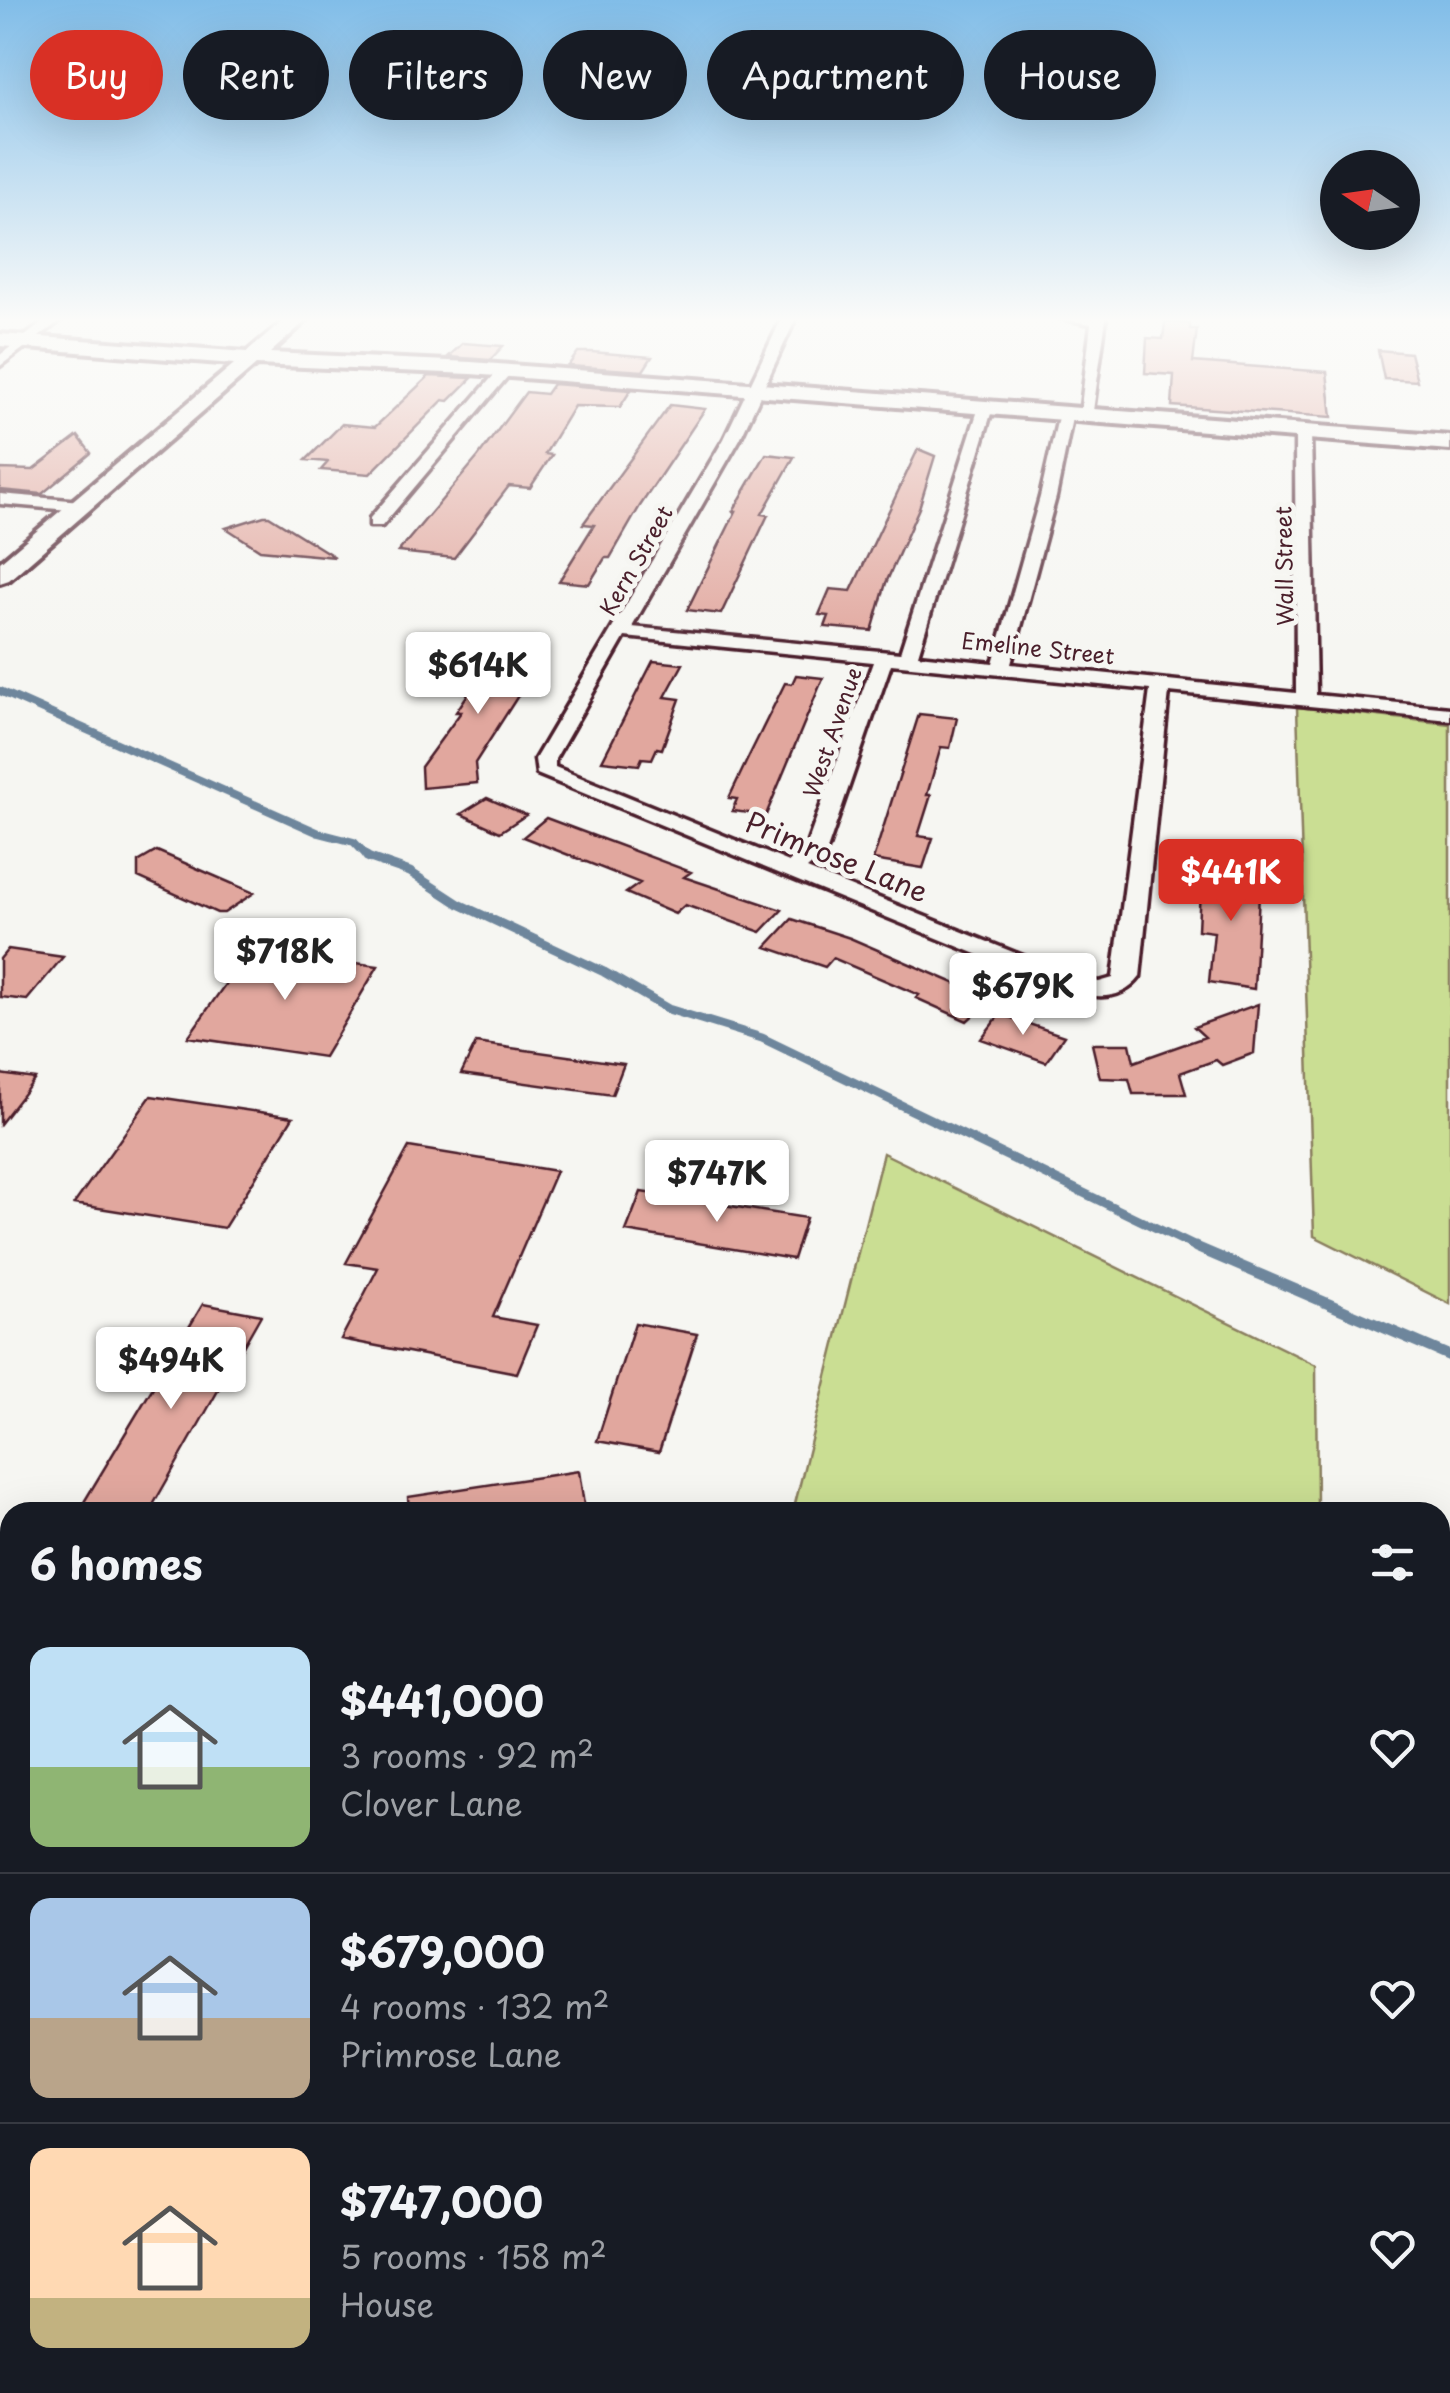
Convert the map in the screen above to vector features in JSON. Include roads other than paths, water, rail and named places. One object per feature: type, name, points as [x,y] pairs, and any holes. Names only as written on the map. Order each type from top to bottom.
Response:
[{"type":"street","points":[[0,575],[172,430]]},
{"type":"street","points":[[376,522],[455,430]]},
{"type":"street","name":"Kern Street","points":[[544,770],[546,759],[737,430]]},
{"type":"street","points":[[907,660],[979,430]]},
{"type":"street","points":[[1002,668],[1048,497],[1071,430]]},
{"type":"street","points":[[1274,430],[1450,442]]},
{"type":"street","name":"Wall Street","points":[[1303,432],[1306,700]]},
{"type":"street","points":[[0,498],[82,506]]},
{"type":"street","name":"Emeline Street","points":[[620,631],[1450,714]]},
{"type":"street","name":"West Avenue","points":[[792,870],[814,853],[884,658]]},
{"type":"street","name":"Primrose Lane","points":[[544,770],[1066,982],[1084,988],[1109,988],[1121,985],[1128,977],[1160,685]]},
{"type":"waterway","points":[[0,691],[319,833],[354,842],[369,858]]},
{"type":"waterway","points":[[369,858],[410,872],[459,904],[604,972],[668,1009],[762,1038],[1202,1250]]},
{"type":"waterway","points":[[1196,1247],[1450,1356]]}]
